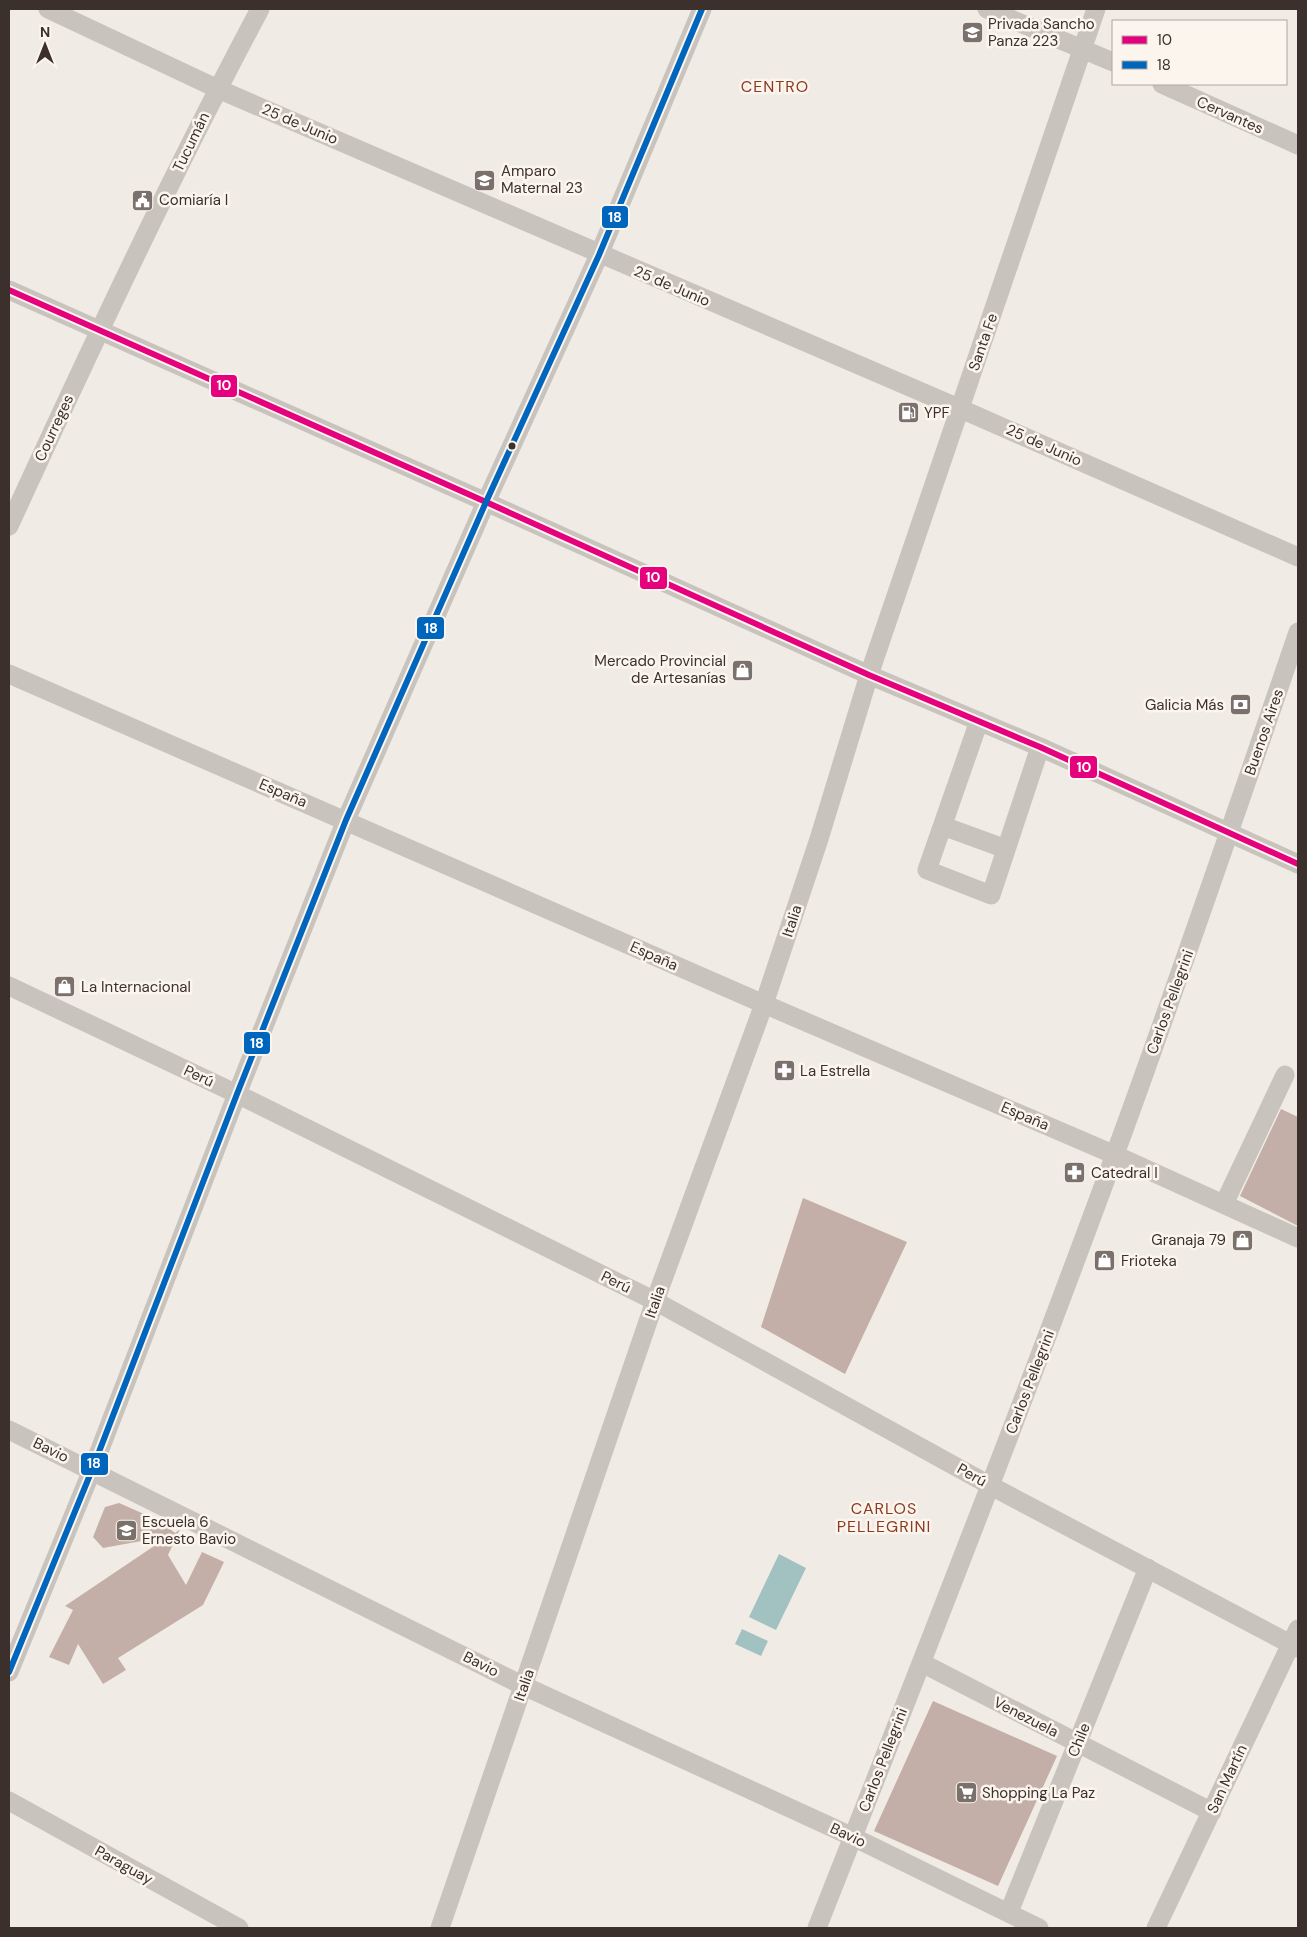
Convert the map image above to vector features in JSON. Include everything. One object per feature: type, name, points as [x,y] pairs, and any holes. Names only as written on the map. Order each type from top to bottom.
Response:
[{"type":"street","name":"25 de Junio","points":[[48,9],[218,89],[961,409],[1298,557]]},
{"type":"street","name":"Tucumán","points":[[99,330],[218,89],[260,9]]},
{"type":"street","points":[[9,1672],[92,1470],[237,1094],[346,820],[486,502],[600,255],[702,9]]},
{"type":"street","points":[[987,9],[1112,62]]},
{"type":"street","name":"Santa Fe","points":[[869,675],[1096,9]]},
{"type":"street","name":"Cervantes","points":[[1164,85],[1298,146]]},
{"type":"street","points":[[9,290],[869,675],[1040,747],[1298,864]]},
{"type":"street","name":"Courreges","points":[[9,526],[99,330]]},
{"type":"street","name":"Buenos Aires","points":[[1230,832],[1298,632]]},
{"type":"street","name":"España","points":[[9,674],[764,1004],[1115,1155],[1298,1238]]},
{"type":"street","name":"Italia","points":[[440,1928],[655,1301],[764,1004],[819,839],[869,675]]},
{"type":"street","points":[[978,720],[927,870],[991,895],[1040,747]]},
{"type":"street","points":[[943,826],[1006,849]]},
{"type":"street","name":"Carlos Pellegrini","points":[[818,1928],[991,1486],[1115,1155],[1230,832]]},
{"type":"street","name":"Perú","points":[[9,986],[237,1094],[655,1301],[991,1486],[1148,1568],[1296,1640]]},
{"type":"street","points":[[1224,1204],[1285,1075]]},
{"type":"street","name":"Bavio","points":[[9,1430],[524,1686],[853,1837],[1039,1928]]},
{"type":"street","name":"Chile","points":[[1008,1912],[1078,1744],[1148,1568]]},
{"type":"street","name":"San Martín","points":[[1156,1928],[1296,1640]]},
{"type":"street","name":"Venezuela","points":[[922,1663],[1212,1812]]},
{"type":"street","name":"Paraguay","points":[[9,1801],[239,1928]]},
{"type":"water","points":[[779,1554],[806,1568],[776,1630],[749,1617]]},
{"type":"water","points":[[742,1629],[768,1641],[761,1656],[735,1644]]},
{"type":"building","points":[[1281,1109],[1298,1117],[1298,1226],[1240,1196]]},
{"type":"building","points":[[803,1198],[907,1242],[845,1374],[761,1327]]},
{"type":"building","points":[[119,1503],[160,1521],[175,1533],[180,1529],[168,1555],[186,1585],[202,1552],[224,1562],[203,1605],[118,1658],[126,1670],[103,1684],[78,1644],[69,1665],[49,1657],[73,1610],[65,1606],[169,1536],[103,1548],[93,1537],[105,1507]]},
{"type":"building","name":"Shopping La Paz","points":[[933,1701],[1057,1756],[998,1886],[874,1831]]},
{"type":"transit line","name":"18","points":[[9,1672],[92,1470],[237,1094],[346,820],[486,502],[599,255],[702,9]]},
{"type":"transit line","name":"10","points":[[9,290],[869,675],[1040,747],[1298,864]]},
{"type":"place","name":"Privada Sancho Panza 223","points":[[972,33]]},
{"type":"place","name":"Amparo Maternal 23","points":[[485,180]]},
{"type":"place","name":"Comiaría I","points":[[143,200]]},
{"type":"place","name":"YPF","points":[[908,413]]},
{"type":"place","name":"Mercado Provincial de Artesanías","points":[[742,670]]},
{"type":"place","name":"Galicia Más","points":[[1240,705]]},
{"type":"place","name":"La Internacional","points":[[65,987]]},
{"type":"place","name":"La Estrella","points":[[784,1071]]},
{"type":"place","name":"Catedral I","points":[[1075,1173]]},
{"type":"place","name":"Granaja 79","points":[[1242,1240]]},
{"type":"place","name":"Frioteka","points":[[1105,1261]]},
{"type":"place","name":"Escuela 6 Ernesto Bavio","points":[[126,1531]]},
{"type":"place","name":"Shopping La Paz","points":[[966,1793]]},
{"type":"district","name":"CENTRO","points":[[775,86]]},
{"type":"district","name":"CARLOS PELLEGRINI","points":[[884,1517]]}]
